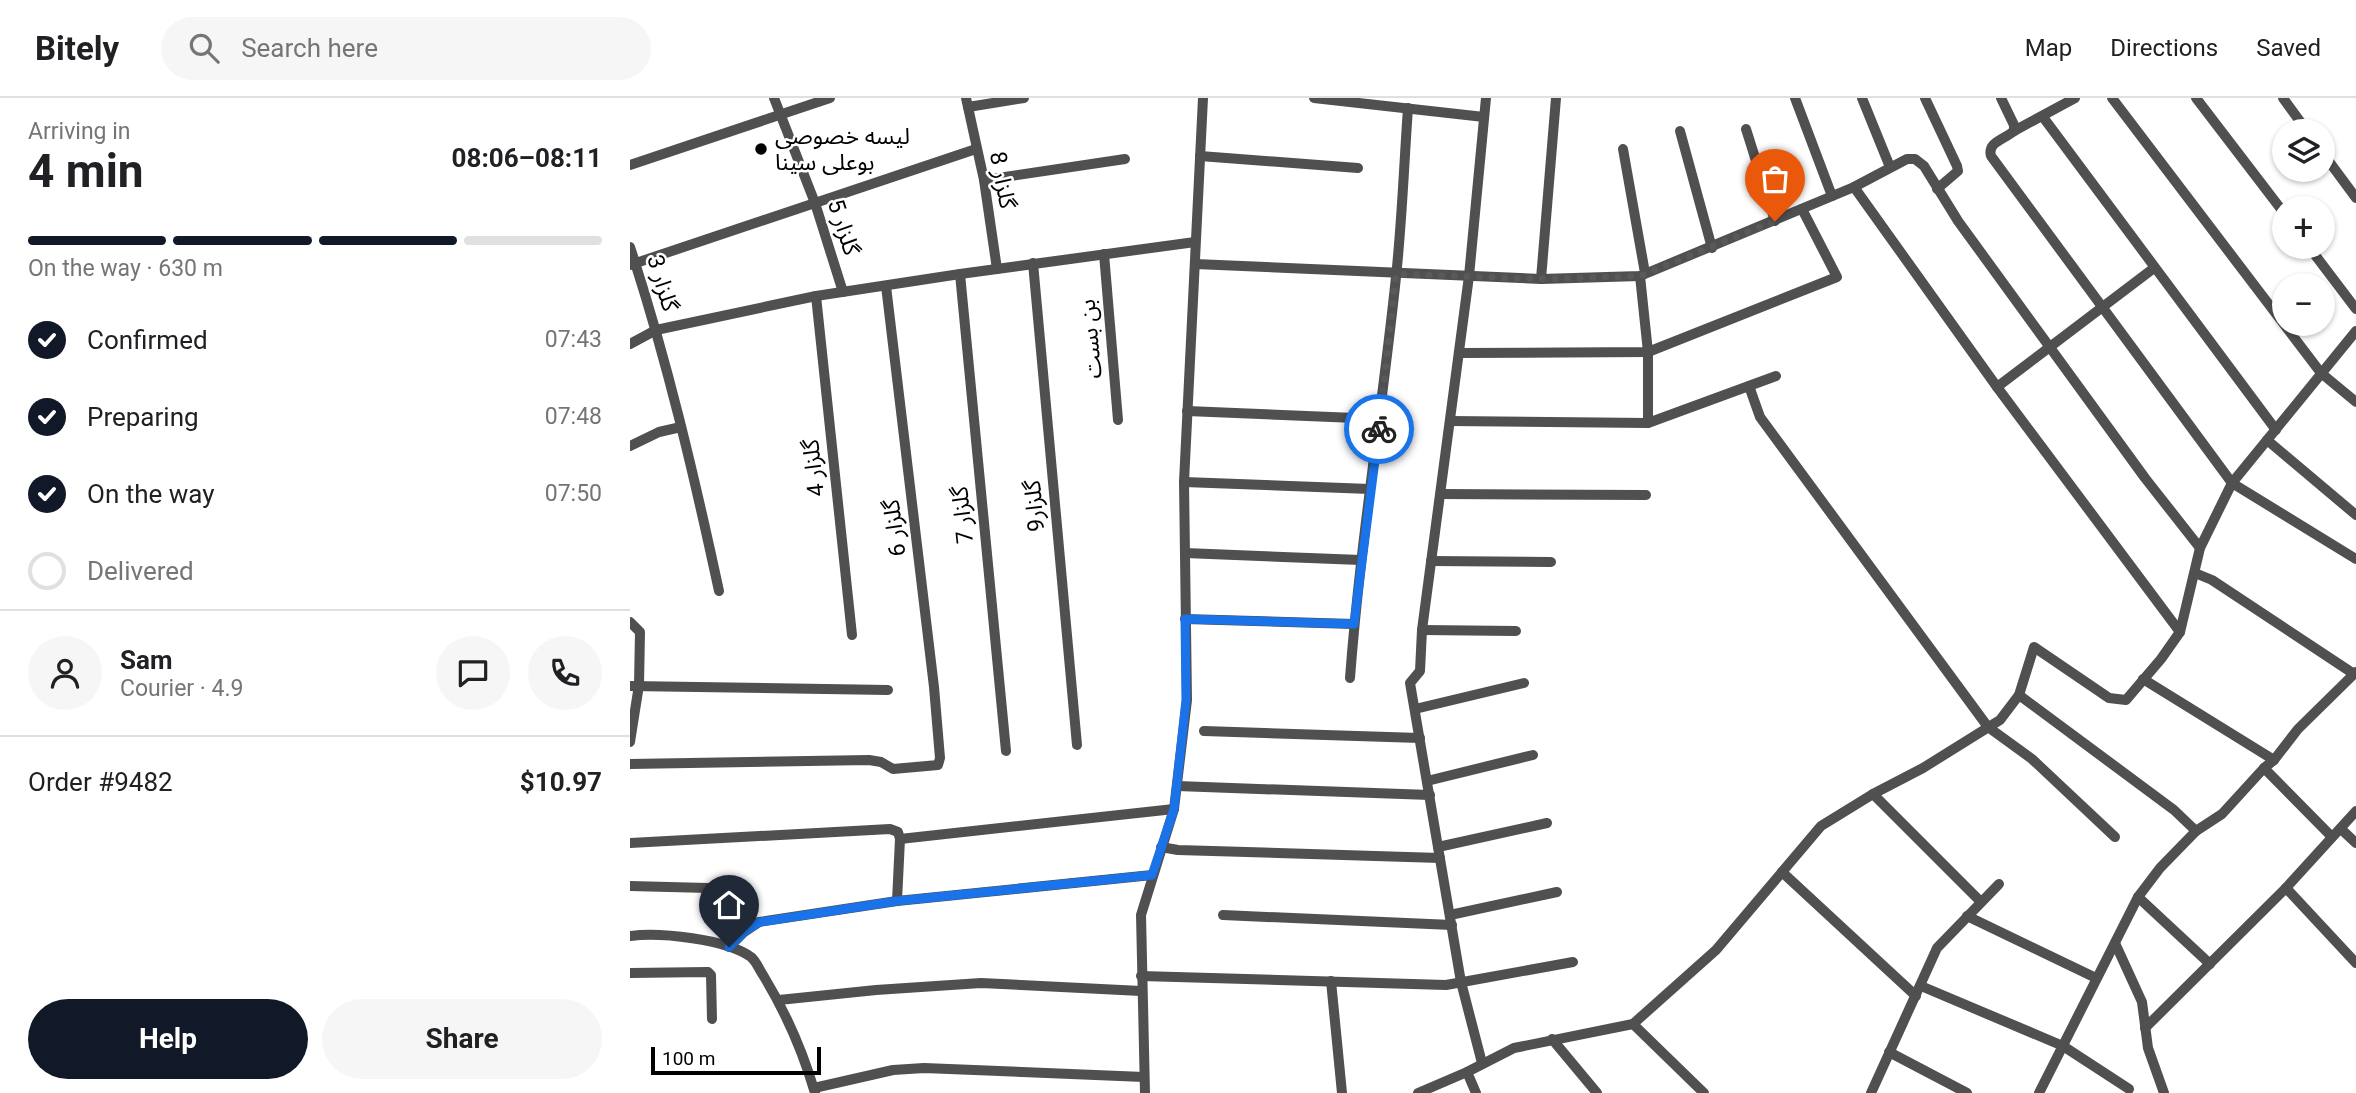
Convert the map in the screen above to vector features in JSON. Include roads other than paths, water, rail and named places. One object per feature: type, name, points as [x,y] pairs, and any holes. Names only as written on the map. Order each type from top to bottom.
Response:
[{"type":"street","name":"گلزار 5","points":[[774,98],[815,204],[843,292]]},
{"type":"street","points":[[630,165],[830,98]]},
{"type":"street","points":[[967,103],[1024,98]]},
{"type":"street","points":[[1144,1093],[1141,915],[1174,809],[1186,700],[1184,482],[1203,98]]},
{"type":"street","points":[[1314,98],[1484,117]]},
{"type":"street","points":[[1482,1063],[1461,982],[1410,684],[1420,671],[1422,630],[1469,276],[1486,98]]},
{"type":"street","points":[[1541,279],[1556,98]]},
{"type":"street","points":[[1795,98],[1832,196]]},
{"type":"street","points":[[1862,98],[1890,167]]},
{"type":"street","points":[[1925,98],[1958,166],[1955,175],[1937,189]]},
{"type":"street","points":[[2001,98],[2014,125],[2014,131]]},
{"type":"street","points":[[2075,98],[1992,145],[1991,156],[2232,483],[2356,559]]},
{"type":"street","points":[[2112,98],[2321,373],[2356,402]]},
{"type":"street","points":[[2196,98],[2272,198]]},
{"type":"street","points":[[2283,98],[2298,119]]},
{"type":"street","name":"گلزار 8","points":[[967,103],[984,180],[997,270]]},
{"type":"street","points":[[1350,678],[1361,560],[1396,274],[1408,107]]},
{"type":"street","points":[[2043,117],[2276,430]]},
{"type":"street","points":[[1746,129],[1775,221]]},
{"type":"street","points":[[1680,131],[1712,248]]},
{"type":"street","points":[[633,265],[976,149]]},
{"type":"street","points":[[1623,149],[1643,275],[1648,352],[1648,423]]},
{"type":"street","points":[[1200,156],[1357,168]]},
{"type":"street","points":[[984,180],[1125,159]]},
{"type":"street","points":[[1195,264],[1541,279],[1643,275],[1854,187],[1907,159],[1915,159],[1924,166],[1937,189],[2050,347],[2145,478],[2200,548]]},
{"type":"street","points":[[2335,170],[2356,198]]},
{"type":"street","points":[[1854,187],[1997,387],[2180,632]]},
{"type":"street","points":[[1459,353],[1648,352],[1837,278],[1802,209]]},
{"type":"street","points":[[630,344],[656,330],[816,296],[1032,263],[1195,242]]},
{"type":"street","name":"گلزار 3","points":[[630,247],[633,265],[656,330],[719,591]]},
{"type":"street","name":"بن بست","points":[[1104,254],[1118,420]]},
{"type":"street","points":[[2318,259],[2356,309]]},
{"type":"street","name":"گلزار9","points":[[1032,263],[1077,745]]},
{"type":"street","points":[[1997,387],[2154,268]]},
{"type":"street","name":"گلزار 7","points":[[960,274],[1006,751]]},
{"type":"street","name":"گلزار 6","points":[[630,764],[869,760],[894,768],[938,765],[940,758],[934,687],[886,286]]},
{"type":"street","name":"گلزار 4","points":[[816,296],[852,635]]},
{"type":"street","points":[[1418,1093],[1514,1048],[1633,1024],[1716,950],[1821,825],[1923,768],[2000,720],[2019,695],[2034,647],[2109,698],[2126,699],[2161,660],[2180,632],[2200,548],[2232,483],[2356,331]]},
{"type":"street","points":[[1450,421],[1648,423],[1776,376]]},
{"type":"street","points":[[1749,386],[1760,417],[1988,727],[2032,759],[2115,836]]},
{"type":"street","points":[[1187,411],[1380,419]]},
{"type":"street","points":[[630,446],[659,432],[681,427]]},
{"type":"street","points":[[2267,440],[2356,515]]},
{"type":"street","points":[[1184,482],[1370,489]]},
{"type":"street","points":[[1441,494],[1646,495]]},
{"type":"street","points":[[1185,553],[1361,560]]},
{"type":"street","points":[[1432,561],[1551,562]]},
{"type":"street","points":[[2039,1093],[2138,897],[2160,868],[2196,831],[2222,814],[2274,760],[2298,729],[2355,673],[2212,580],[2195,573]]},
{"type":"street","points":[[1185,619],[1354,624]]},
{"type":"street","points":[[630,622],[640,632],[630,742]]},
{"type":"street","points":[[1422,630],[1516,631]]},
{"type":"street","points":[[2143,679],[2274,760]]},
{"type":"street","points":[[1415,709],[1524,683]]},
{"type":"street","points":[[634,686],[888,690]]},
{"type":"street","points":[[2019,695],[2174,810],[2196,831]]},
{"type":"street","points":[[1204,731],[1420,738]]},
{"type":"street","points":[[1427,781],[1533,755]]},
{"type":"street","points":[[2264,768],[2332,837]]},
{"type":"street","points":[[1177,786],[1430,795]]},
{"type":"street","points":[[1873,794],[1981,902]]},
{"type":"street","points":[[900,839],[1174,809]]},
{"type":"street","points":[[2146,1028],[2286,888],[2356,811]]},
{"type":"street","points":[[1161,847],[1192,850],[1439,852],[1547,823]]},
{"type":"street","points":[[630,842],[890,829],[898,832],[900,839],[897,901]]},
{"type":"street","points":[[2341,829],[2356,843]]},
{"type":"street","points":[[1782,872],[1919,991],[2063,1046],[2129,1089]]},
{"type":"street","points":[[729,947],[744,932],[760,922],[897,901],[1152,875]]},
{"type":"street","points":[[1871,1093],[1937,948],[1998,884]]},
{"type":"street","points":[[630,886],[708,888]]},
{"type":"street","points":[[2286,888],[2356,964]]},
{"type":"street","points":[[1223,915],[1451,920],[1557,891]]},
{"type":"street","points":[[2138,897],[2210,964]]},
{"type":"street","points":[[1968,916],[2095,978]]},
{"type":"street","points":[[630,936],[647,933],[694,939],[729,947],[752,958],[779,1000],[814,1091],[892,1070],[924,1068],[1144,1077]]},
{"type":"street","points":[[2115,943],[2142,1002],[2147,1048],[2164,1093]]},
{"type":"street","points":[[1141,976],[1446,985],[1573,962]]},
{"type":"street","points":[[630,973],[708,972],[711,975],[712,1019]]},
{"type":"street","points":[[1331,981],[1342,1093]]},
{"type":"street","points":[[779,1000],[876,990],[981,984],[1141,991]]},
{"type":"street","points":[[1633,1024],[1704,1093]]},
{"type":"street","points":[[1552,1039],[1597,1093]]},
{"type":"street","points":[[1889,1052],[1967,1093]]},
{"type":"street","points":[[1467,1072],[1476,1093]]},
{"type":"place","name":"لیسه خصوصی بوعلی سینا","points":[[761,149]]}]
